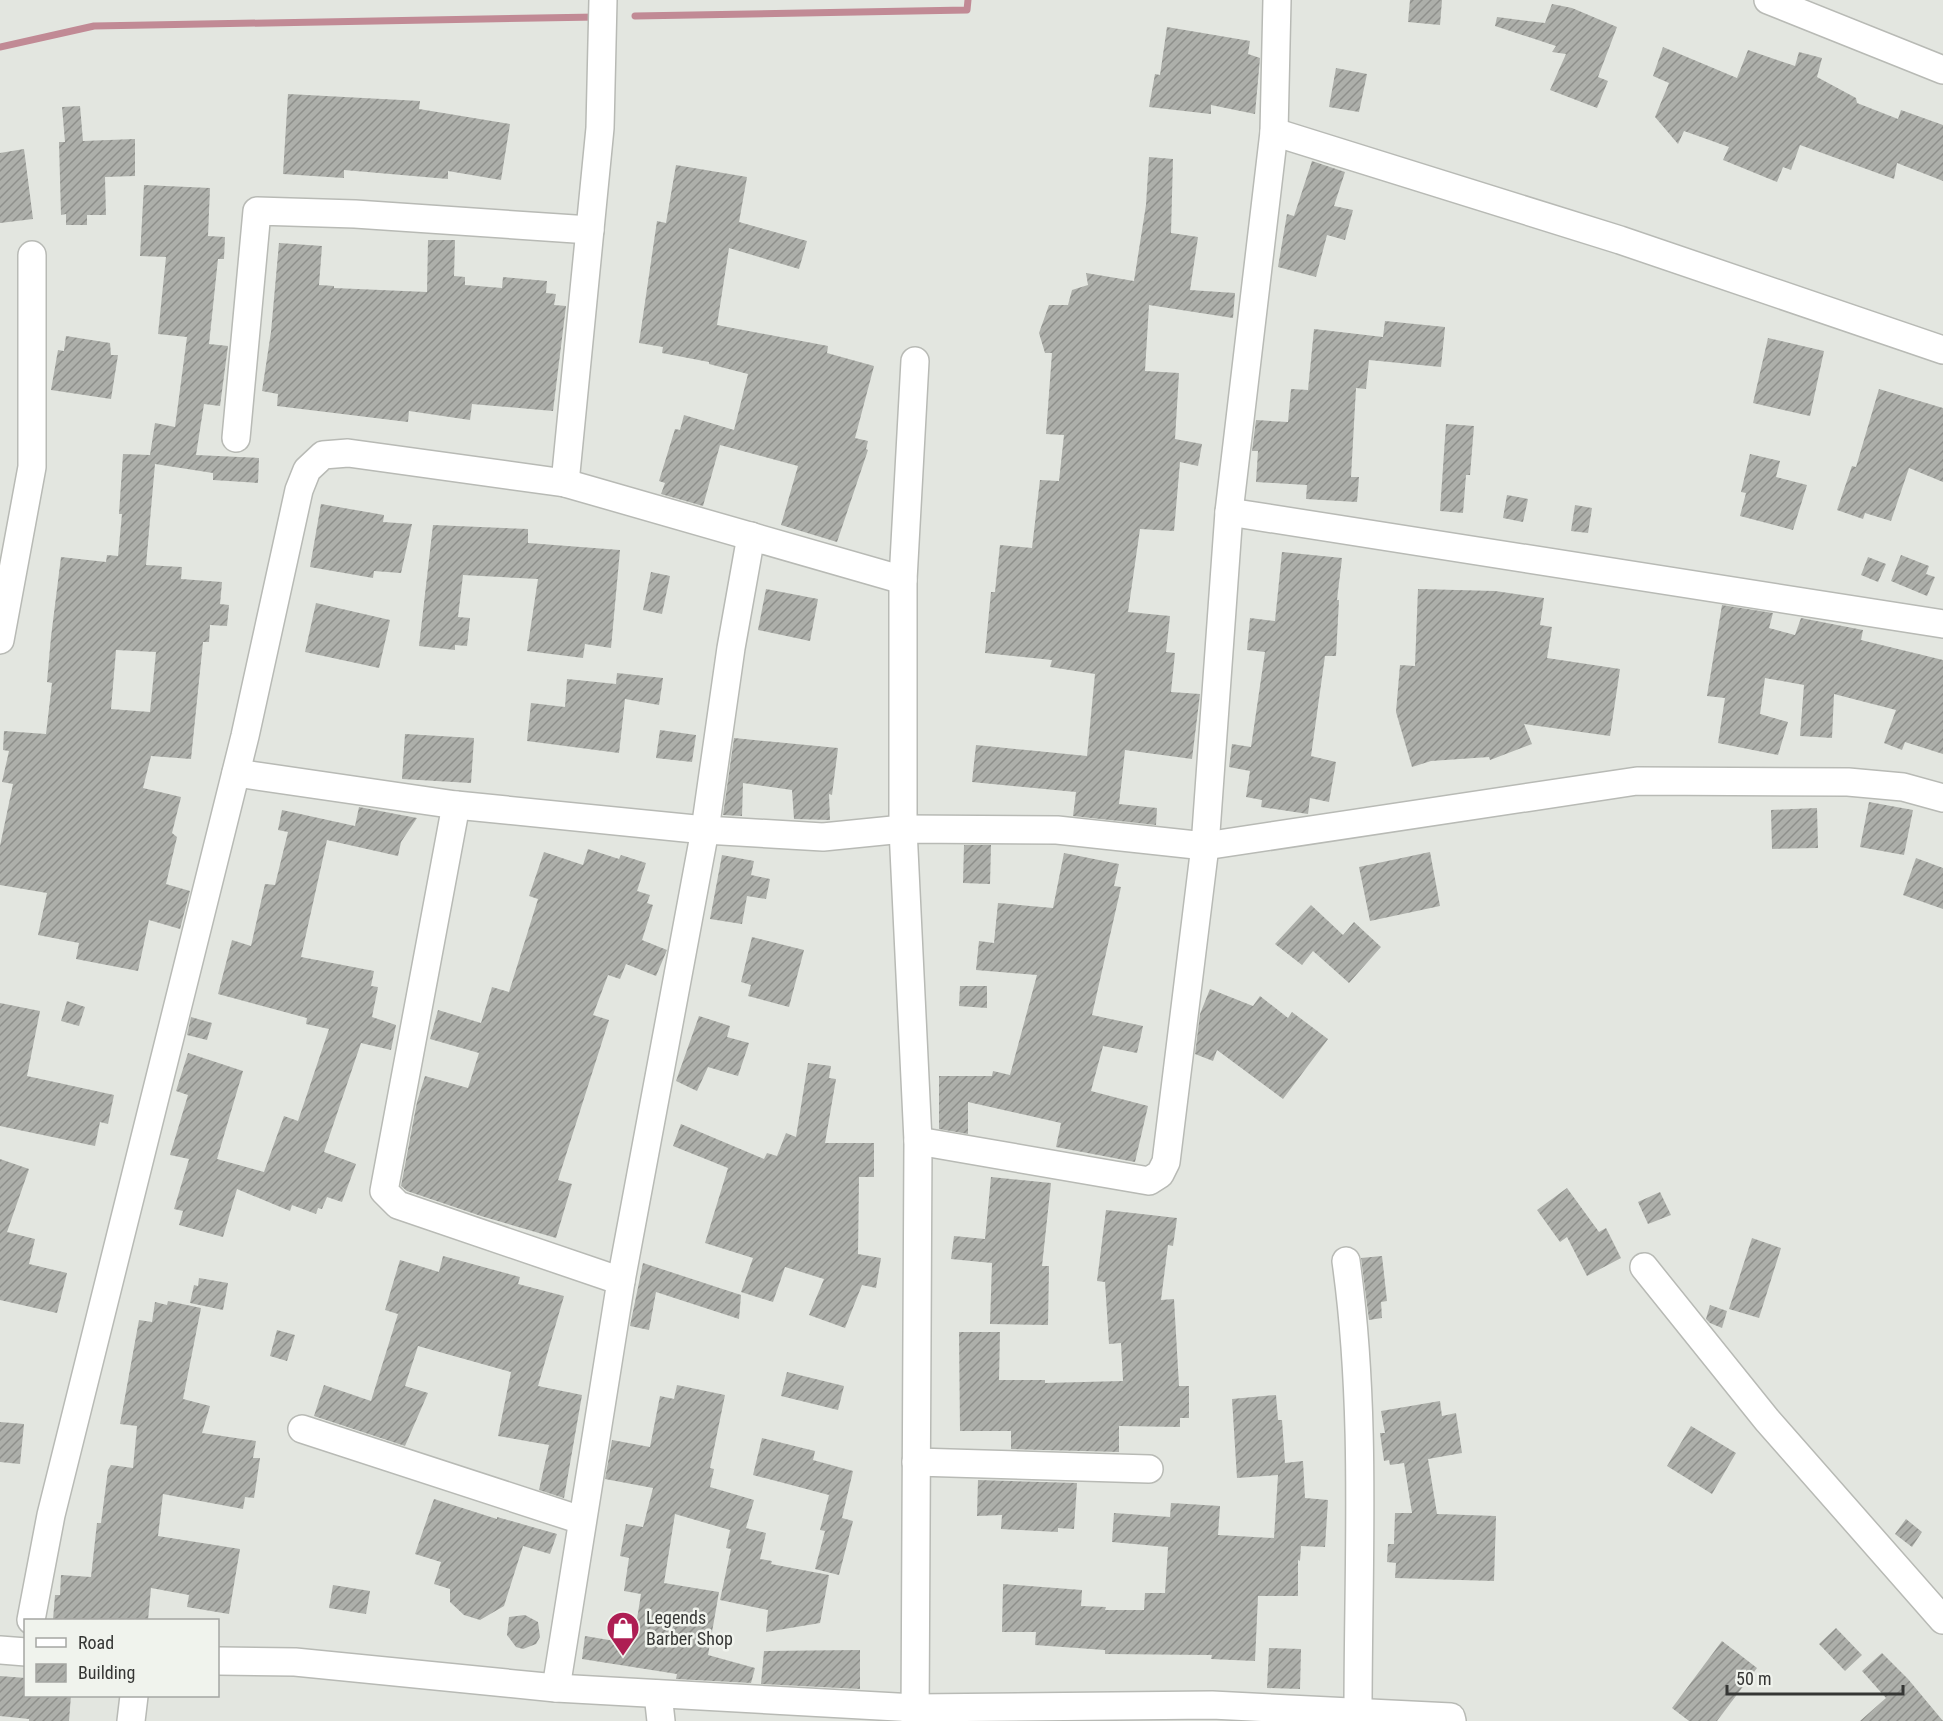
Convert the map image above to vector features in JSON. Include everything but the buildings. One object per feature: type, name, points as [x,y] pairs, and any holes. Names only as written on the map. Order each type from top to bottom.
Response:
[{"type":"street","points":[[565,483],[600,128],[603,0]]},
{"type":"street","points":[[918,1141],[1149,1181],[1160,1174],[1166,1162],[1205,846],[1229,512],[1274,132],[1277,0]]},
{"type":"street","points":[[1768,0],[1943,70]]},
{"type":"street","points":[[1274,132],[1620,240],[1943,350]]},
{"type":"street","points":[[236,438],[257,211],[355,214],[590,230]]},
{"type":"street","points":[[0,640],[32,467],[32,255]]},
{"type":"street","points":[[915,361],[903,580],[903,829],[918,1141],[915,1715]]},
{"type":"street","points":[[31,1619],[51,1515],[236,773],[299,490],[307,470],[323,454],[348,453],[565,483],[903,580]]},
{"type":"street","points":[[1229,512],[1943,624]]},
{"type":"street","points":[[556,1689],[581,1520],[621,1281],[705,830],[731,648],[751,536]]},
{"type":"street","points":[[236,773],[456,805],[705,830],[823,837],[903,829],[1057,830],[1205,846],[1637,781],[1848,782],[1903,788],[1943,798]]},
{"type":"street","points":[[456,805],[384,1191],[398,1205],[621,1281]]},
{"type":"street","points":[[1346,1261],[1354,1321],[1357,1380],[1359,1712]]},
{"type":"street","points":[[1644,1267],[1767,1419],[1943,1620]]},
{"type":"street","points":[[302,1429],[581,1520]]},
{"type":"street","points":[[916,1462],[1149,1468]]},
{"type":"street","points":[[0,1650],[24,1651]]},
{"type":"street","points":[[219,1661],[295,1662],[556,1689],[658,1694],[915,1715],[1359,1712],[1454,1720]]},
{"type":"street","points":[[658,1694],[661,1721]]},
{"type":"street","points":[[131,1721],[134,1697]]},
{"type":"waterway","points":[[635,16],[967,10],[968,0]]},
{"type":"waterway","points":[[0,47],[94,26],[597,17]]},
{"type":"place","name":"Legends Barber Shop","points":[[623,1657]]}]
